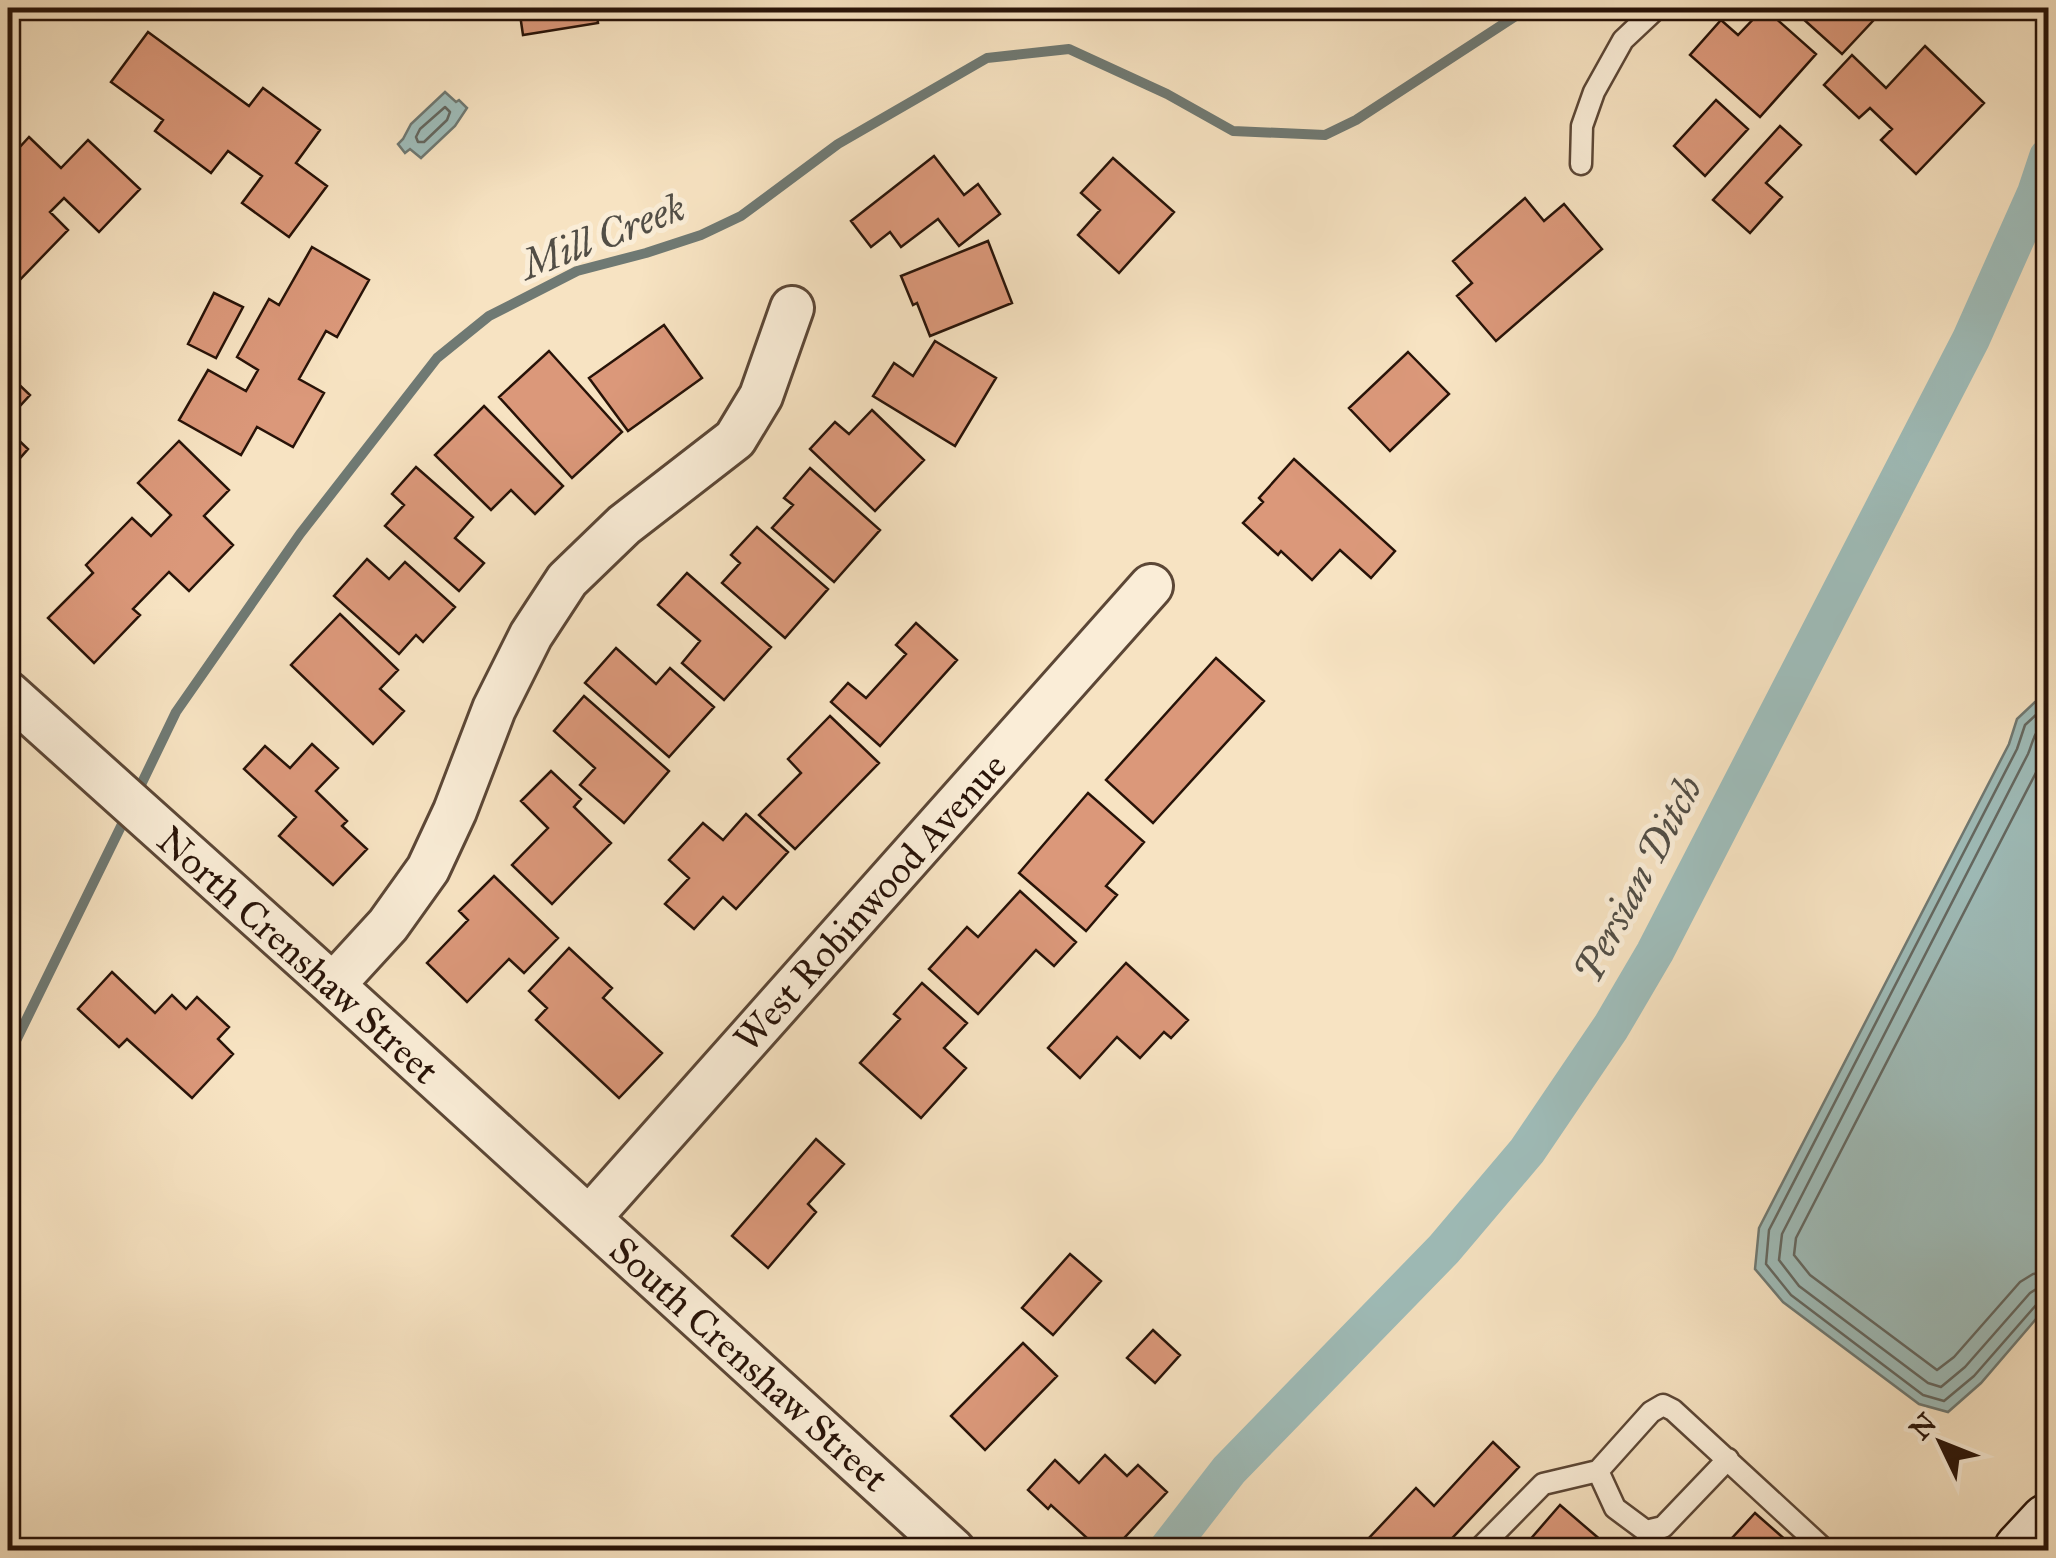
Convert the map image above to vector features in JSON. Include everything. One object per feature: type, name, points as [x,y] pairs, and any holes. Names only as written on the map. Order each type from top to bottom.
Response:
[{"type":"main road","points":[[2022,1550],[2048,1522]]},
{"type":"street","points":[[332,985],[388,926],[428,869],[494,708],[531,634],[567,580],[624,526],[735,438],[761,396],[792,308]]},
{"type":"street","name":"West Robinwood Avenue","points":[[589,1218],[1151,586]]},
{"type":"street","name":"North Crenshaw Street","points":[[8,692],[589,1218]]},
{"type":"street","name":"South Crenshaw Street","points":[[589,1218],[953,1550]]},
{"type":"lane","points":[[1581,164],[1582,126],[1594,92],[1623,40],[1657,8]]},
{"type":"lane","points":[[1478,1550],[1542,1484],[1598,1471],[1651,1412],[1663,1405],[1728,1459],[1825,1550]]},
{"type":"lane","points":[[1598,1471],[1615,1508],[1646,1531],[1663,1527],[1728,1459]]},
{"type":"water","points":[[445,92],[467,108],[455,126],[421,158],[410,149],[405,153],[398,144],[411,124]]},
{"type":"water","points":[[2035,702],[2048,703],[2048,1305],[1981,1383],[1948,1412],[1919,1404],[1783,1302],[1755,1269],[1759,1228],[2009,744],[2017,719]]},
{"type":"building","points":[[519,8],[596,8],[598,23],[523,35]]},
{"type":"building","points":[[1764,8],[1816,54],[1760,117],[1690,55],[1721,20],[1738,35]]},
{"type":"building","points":[[1791,8],[1885,8],[1842,54]]},
{"type":"building","points":[[148,32],[249,106],[263,88],[320,130],[296,163],[327,186],[289,237],[242,203],[262,176],[228,151],[211,173],[155,131],[163,120],[111,82]]},
{"type":"building","points":[[1925,46],[1984,103],[1916,174],[1881,140],[1892,129],[1870,108],[1859,118],[1824,85],[1852,55],[1886,88]]},
{"type":"building","points":[[1716,100],[1748,129],[1705,176],[1674,146]]},
{"type":"building","points":[[1780,126],[1801,145],[1766,183],[1782,197],[1750,233],[1713,200]]},
{"type":"building","points":[[29,137],[61,168],[88,140],[140,189],[99,232],[64,198],[50,212],[68,230],[13,287],[8,282],[8,160]]},
{"type":"building","points":[[934,156],[964,195],[978,184],[1000,214],[959,246],[938,219],[901,247],[890,232],[871,247],[851,221]]},
{"type":"building","points":[[1113,158],[1174,212],[1119,273],[1078,235],[1100,210],[1081,193]]},
{"type":"building","points":[[1525,198],[1544,221],[1564,204],[1602,249],[1496,341],[1457,296],[1472,283],[1453,261]]},
{"type":"building","points":[[988,241],[1012,303],[930,336],[901,276]]},
{"type":"building","points":[[312,247],[369,280],[337,337],[326,331],[299,379],[324,393],[293,447],[257,427],[241,455],[179,420],[208,370],[246,391],[258,370],[237,357],[269,299],[279,305]]},
{"type":"building","points":[[214,293],[243,307],[216,358],[188,344]]},
{"type":"building","points":[[664,325],[702,378],[628,431],[589,378]]},
{"type":"building","points":[[935,341],[996,378],[955,446],[873,396],[894,363],[913,376]]},
{"type":"building","points":[[549,351],[622,432],[572,478],[499,397]]},
{"type":"building","points":[[1408,352],[1449,394],[1390,451],[1349,408]]},
{"type":"building","points":[[8,374],[30,395],[8,419]]},
{"type":"building","points":[[484,406],[563,486],[535,514],[511,490],[491,510],[435,455]]},
{"type":"building","points":[[872,410],[924,460],[875,511],[810,449],[835,422],[849,434]]},
{"type":"building","points":[[8,430],[28,449],[8,472]]},
{"type":"building","points":[[179,441],[229,490],[204,516],[233,545],[189,591],[169,572],[133,609],[140,615],[94,663],[48,618],[93,573],[86,565],[132,518],[151,536],[171,515],[138,483]]},
{"type":"building","points":[[1294,459],[1395,551],[1371,578],[1340,550],[1312,580],[1243,523],[1263,502],[1259,498]]},
{"type":"building","points":[[416,467],[473,517],[455,538],[484,563],[459,591],[385,526],[404,505],[392,494]]},
{"type":"building","points":[[810,468],[880,530],[834,582],[772,528],[793,505],[784,498]]},
{"type":"building","points":[[757,527],[828,589],[785,638],[722,583],[740,563],[731,555]]},
{"type":"building","points":[[367,559],[389,579],[405,562],[455,607],[423,642],[416,635],[399,654],[334,596]]},
{"type":"building","points":[[687,573],[771,647],[724,700],[682,663],[700,641],[658,605]]},
{"type":"building","points":[[340,614],[398,670],[380,689],[404,711],[373,744],[291,665]]},
{"type":"building","points":[[916,623],[957,660],[880,746],[831,702],[848,683],[866,698],[906,654],[896,645]]},
{"type":"building","points":[[616,648],[656,684],[670,668],[714,707],[669,757],[585,683]]},
{"type":"building","points":[[1216,658],[1264,701],[1153,823],[1106,780]]},
{"type":"building","points":[[584,696],[669,771],[624,823],[580,785],[595,768],[554,731]]},
{"type":"building","points":[[830,716],[879,763],[795,849],[759,815],[801,773],[788,759]]},
{"type":"building","points":[[312,744],[338,768],[316,791],[347,821],[342,826],[367,849],[333,885],[279,836],[296,817],[244,769],[265,746],[290,768]]},
{"type":"building","points":[[551,771],[581,799],[574,807],[611,843],[552,904],[512,865],[548,828],[521,801]]},
{"type":"building","points":[[1088,793],[1144,842],[1106,886],[1117,895],[1086,931],[1019,873]]},
{"type":"building","points":[[746,814],[788,852],[736,909],[723,897],[694,929],[665,904],[689,878],[669,860],[703,823],[723,840]]},
{"type":"building","points":[[494,876],[558,938],[524,973],[509,959],[467,1002],[427,963],[468,920],[459,911]]},
{"type":"building","points":[[1020,891],[1076,942],[1054,966],[1036,950],[978,1014],[929,969],[967,927],[978,937]]},
{"type":"building","points":[[569,948],[612,988],[603,998],[662,1053],[619,1098],[536,1020],[547,1008],[529,991]]},
{"type":"building","points":[[1126,963],[1188,1020],[1171,1038],[1164,1032],[1140,1058],[1117,1037],[1080,1078],[1048,1048]]},
{"type":"building","points":[[112,972],[155,1013],[172,995],[186,1009],[197,997],[229,1027],[218,1039],[233,1054],[192,1098],[127,1039],[119,1047],[78,1009]]},
{"type":"building","points":[[922,983],[967,1023],[944,1048],[966,1068],[921,1118],[860,1063],[900,1019],[894,1014]]},
{"type":"building","points":[[816,1139],[844,1164],[808,1204],[816,1212],[768,1268],[732,1236]]},
{"type":"building","points":[[1070,1254],[1101,1281],[1053,1335],[1022,1308]]},
{"type":"building","points":[[1153,1330],[1180,1355],[1155,1383],[1127,1358]]},
{"type":"building","points":[[1023,1343],[1057,1376],[985,1450],[951,1416]]},
{"type":"building","points":[[1493,1442],[1519,1467],[1441,1550],[1382,1550],[1369,1538],[1416,1488],[1434,1506]]},
{"type":"building","points":[[1105,1455],[1127,1476],[1138,1465],[1167,1492],[1113,1550],[1100,1550],[1051,1505],[1048,1509],[1028,1490],[1055,1460],[1079,1483]]},
{"type":"building","points":[[1560,1505],[1603,1542],[1596,1550],[1521,1550]]},
{"type":"building","points":[[1755,1513],[1797,1550],[1721,1550]]},
{"type":"building","points":[[827,1541],[835,1550],[815,1550]]},
{"type":"waterway","name":"Mill Creek","points":[[137,793],[176,712],[300,534],[437,358],[489,316],[577,271],[701,235],[741,216],[838,144],[987,58],[1069,49],[1167,94],[1233,131],[1325,135],[1356,120],[1528,8]]},
{"type":"waterway","name":"Persian Ditch","points":[[1167,1550],[1229,1470],[1444,1249],[1527,1151],[1611,1027],[1655,952],[1971,339],[2048,157]]},
{"type":"waterway","name":"Mill Creek","points":[[8,1057],[128,812]]}]
